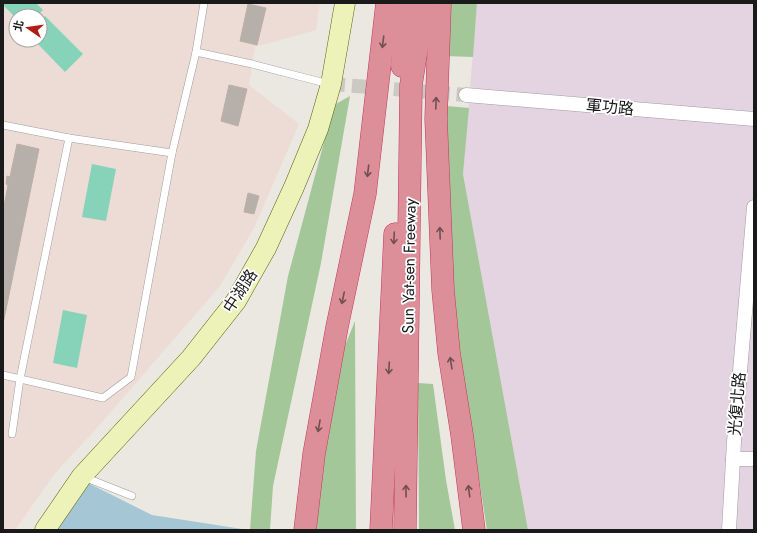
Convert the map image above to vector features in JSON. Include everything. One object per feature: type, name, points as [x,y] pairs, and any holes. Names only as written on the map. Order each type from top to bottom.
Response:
[{"type":"highway","points":[[305,530],[314,454],[337,327],[365,194],[387,3]]},
{"type":"highway","name":"Sun Yat-sen Freeway","points":[[381,530],[405,3]]},
{"type":"highway","name":"Sun Yat-sen Freeway","points":[[405,530],[411,86],[424,3]]},
{"type":"highway","points":[[440,3],[436,119],[443,290],[449,353],[462,435],[474,530]]},
{"type":"street","name":"中湖路","points":[[45,530],[82,476],[191,358],[236,301],[266,248],[294,187],[318,129],[331,84],[345,3]]},
{"type":"street","name":"軍功路","points":[[466,95],[754,119]]},
{"type":"street","name":"光復北路","points":[[729,530],[733,459],[754,207]]},
{"type":"street","points":[[733,459],[754,459]]},
{"type":"lane","points":[[3,375],[103,398],[131,377],[172,153],[196,52],[204,3]]},
{"type":"lane","points":[[196,52],[252,64],[331,84]]},
{"type":"lane","points":[[3,124],[69,138],[172,153]]},
{"type":"lane","points":[[12,434],[20,379],[69,138]]},
{"type":"lane","points":[[82,476],[132,496]]},
{"type":"shaded area","points":[[3,3],[320,3],[316,30],[255,47],[249,85],[299,124],[254,228],[220,286],[96,429],[56,472],[15,530],[3,530]]},
{"type":"shaded area","points":[[477,3],[754,3],[754,530],[528,530],[463,174]]},
{"type":"green space","points":[[3,3],[36,3],[41,8],[8,8],[8,10]]},
{"type":"green space","points":[[447,3],[477,3],[473,57],[445,56]]},
{"type":"green space","points":[[48,19],[83,54],[65,72],[42,48],[48,48]]},
{"type":"green space","points":[[350,96],[321,263],[273,486],[270,530],[250,530],[256,451],[288,276],[334,105]]},
{"type":"green space","points":[[447,106],[469,108],[463,174],[528,530],[487,530],[454,317],[444,155]]},
{"type":"green space","points":[[92,164],[116,169],[106,221],[82,217]]},
{"type":"green space","points":[[63,310],[87,315],[77,368],[53,363]]},
{"type":"green space","points":[[355,321],[356,530],[314,530],[338,363]]},
{"type":"green space","points":[[418,383],[433,384],[446,480],[455,530],[419,530]]},
{"type":"water","points":[[88,483],[152,515],[242,530],[53,530]]},
{"type":"building","points":[[248,4],[266,8],[257,45],[240,41]]},
{"type":"building","points":[[229,85],[247,89],[238,126],[221,121]]},
{"type":"building","points":[[17,144],[39,149],[3,324],[3,211],[8,185],[6,184],[7,176],[10,177]]},
{"type":"building","points":[[248,193],[259,196],[254,214],[244,212]]},
{"type":"tunnel","points":[[331,84],[466,95]]}]
